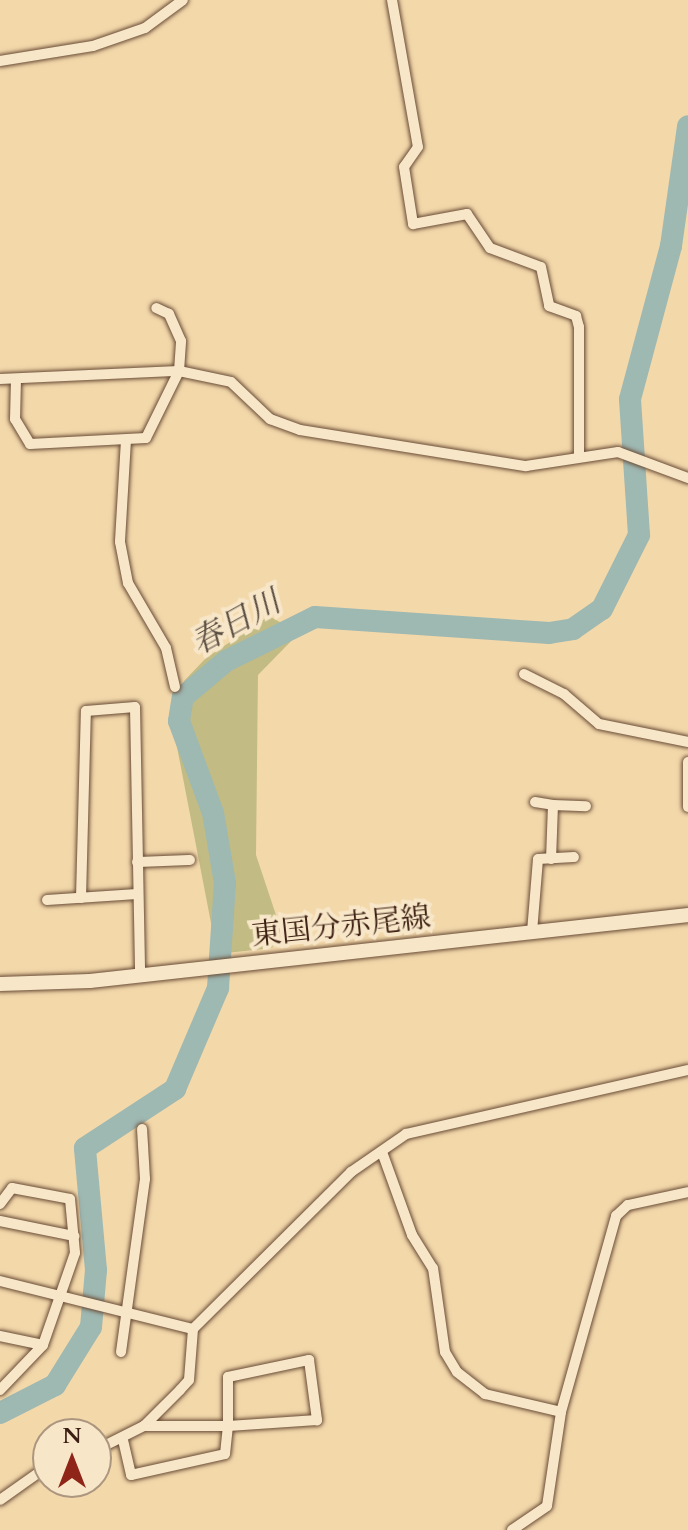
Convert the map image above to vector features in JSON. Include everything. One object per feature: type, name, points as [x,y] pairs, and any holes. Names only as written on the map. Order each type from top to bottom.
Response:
[{"type":"street","points":[[0,61],[93,46],[145,28],[183,0]]},
{"type":"street","points":[[392,0],[418,147],[404,167],[413,224],[467,214],[490,248],[541,267],[549,306],[576,316],[579,454]]},
{"type":"street","points":[[16,379],[15,419],[30,444],[146,438],[179,371],[181,341],[169,314],[156,308]]},
{"type":"street","points":[[0,379],[179,371],[231,382],[270,419],[300,430],[526,466],[579,454],[618,452],[688,478]]},
{"type":"street","points":[[126,440],[120,542],[128,583],[166,648],[175,687]]},
{"type":"street","points":[[524,674],[564,694],[599,724],[688,742]]},
{"type":"street","points":[[81,898],[86,711],[139,712],[132,805],[140,975]]},
{"type":"street","points":[[688,762],[688,807]]},
{"type":"street","points":[[535,802],[586,806]]},
{"type":"street","points":[[551,859],[553,805]]},
{"type":"street","points":[[532,932],[538,859],[574,857]]},
{"type":"street","points":[[137,862],[190,860]]},
{"type":"street","points":[[47,900],[137,894]]},
{"type":"street","name":"東国分赤尾線","points":[[0,984],[140,975],[688,915]]},
{"type":"street","points":[[112,1444],[144,1426],[189,1380],[193,1329],[351,1172],[423,1127],[491,1119],[688,1070]]},
{"type":"street","points":[[121,1352],[145,1179],[142,1129]]},
{"type":"street","points":[[382,1152],[412,1235],[433,1268],[445,1352],[457,1372],[485,1394],[561,1412]]},
{"type":"street","points":[[0,1204],[12,1188],[70,1199],[75,1253],[43,1345],[0,1390]]},
{"type":"street","points":[[512,1530],[547,1506],[561,1412],[616,1216],[628,1205],[688,1192]]},
{"type":"street","points":[[0,1221],[74,1236]]},
{"type":"street","points":[[0,1281],[128,1308],[193,1329]]},
{"type":"street","points":[[0,1336],[43,1345]]},
{"type":"street","points":[[123,1440],[131,1475],[225,1454],[228,1426],[228,1377],[309,1360],[317,1420],[228,1426],[144,1426]]},
{"type":"street","points":[[0,1500],[32,1477]]},
{"type":"shaded area","points":[[269,616],[299,633],[258,675],[256,855],[281,930],[272,948],[217,954],[171,716],[184,681],[206,658]]},
{"type":"waterway","name":"春日川","points":[[0,1413],[55,1385],[91,1327],[96,1270],[85,1148],[175,1089],[218,988],[225,883],[213,813],[179,721],[183,697],[226,661],[315,617],[549,633],[573,629],[602,609],[639,535],[630,399],[671,246],[688,126]]}]
